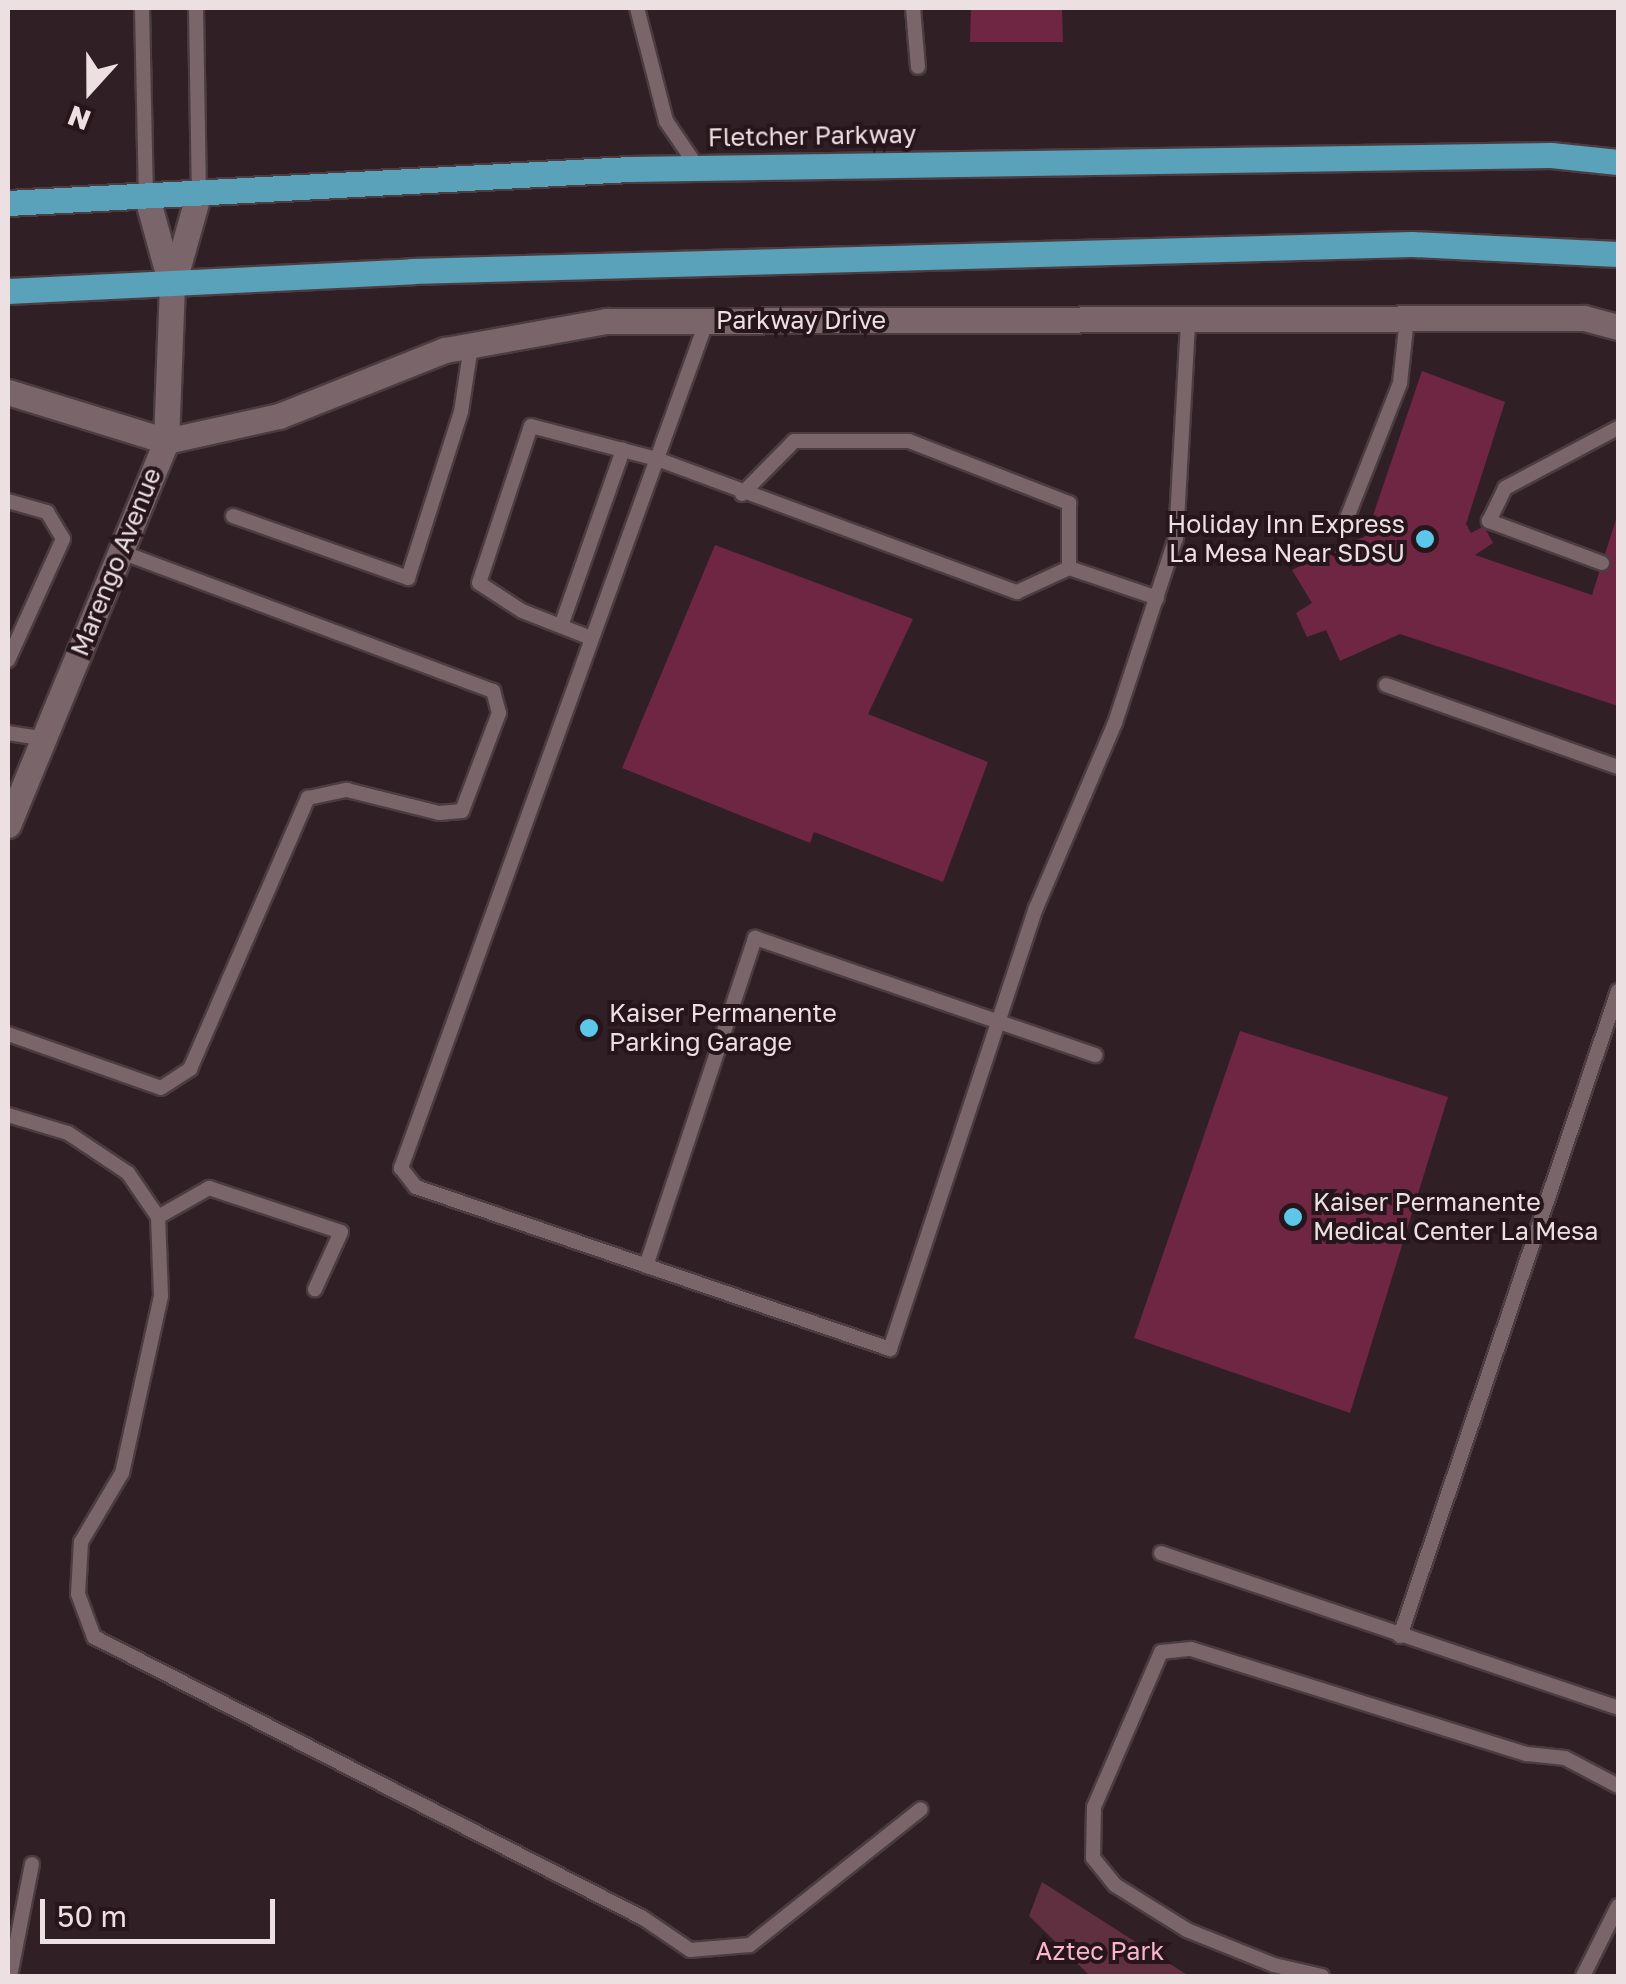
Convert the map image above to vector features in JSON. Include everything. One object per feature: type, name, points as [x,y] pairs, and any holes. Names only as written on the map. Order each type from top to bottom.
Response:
[{"type":"main road","name":"Fletcher Parkway","points":[[8,202],[698,168],[1551,154],[1618,162]]},
{"type":"main road","points":[[8,291],[172,288],[412,271],[1412,244],[1618,254]]},
{"type":"street","name":"Marengo Avenue","points":[[8,825],[12,799],[123,553],[166,440],[172,288],[199,192]]},
{"type":"street","name":"Marengo Avenue","points":[[146,194],[172,288]]},
{"type":"street","name":"Parkway Drive","points":[[8,392],[166,440],[280,416],[471,346],[606,321],[1584,318],[1618,327]]},
{"type":"lane","points":[[142,8],[146,194]]},
{"type":"lane","points":[[196,8],[199,192]]},
{"type":"lane","points":[[638,8],[666,121],[698,168]]},
{"type":"lane","points":[[913,8],[918,66]]},
{"type":"lane","points":[[1343,528],[1400,383],[1407,319]]},
{"type":"lane","points":[[707,320],[401,1168],[416,1187],[890,1349],[1036,908],[1114,723],[1176,538],[1188,320]]},
{"type":"lane","points":[[233,516],[408,578],[461,412],[471,346]]},
{"type":"lane","points":[[591,638],[478,583],[531,426],[656,458],[742,494],[1017,592],[1069,568],[1156,598]]},
{"type":"lane","points":[[1602,562],[1489,520],[1505,488],[1618,428]]},
{"type":"lane","points":[[742,494],[794,441],[908,441],[1069,503],[1069,568]]},
{"type":"lane","points":[[561,626],[623,450]]},
{"type":"lane","points":[[8,501],[47,512],[63,539],[12,641],[8,660]]},
{"type":"lane","points":[[8,1034],[162,1088],[190,1069],[308,798],[347,790],[439,812],[462,810],[499,712],[493,691],[123,553]]},
{"type":"lane","points":[[1386,685],[1618,766]]},
{"type":"lane","points":[[8,733],[41,738]]},
{"type":"lane","points":[[646,1266],[756,938],[1095,1055]]},
{"type":"lane","points":[[1400,1636],[1618,991]]},
{"type":"lane","points":[[8,1115],[68,1133],[128,1173],[158,1217],[160,1296],[122,1473],[81,1542],[78,1594],[94,1637],[643,1918],[690,1950],[750,1945],[921,1809]]},
{"type":"lane","points":[[158,1217],[209,1188],[340,1232],[314,1290]]},
{"type":"lane","points":[[1161,1553],[1618,1708]]},
{"type":"lane","points":[[1322,1976],[1274,1966],[1187,1930],[1115,1885],[1093,1858],[1094,1807],[1161,1652],[1191,1649],[1527,1754],[1565,1758],[1618,1786]]},
{"type":"lane","points":[[10,1976],[32,1864]]},
{"type":"lane","points":[[1583,1976],[1618,1906]]},
{"type":"green space","name":"Aztec Park","points":[[1042,1882],[1189,1976],[1090,1976],[1029,1916]]},
{"type":"building","points":[[971,8],[1062,8],[1063,42],[970,42]]},
{"type":"building","name":"Holiday Inn Express La Mesa Near SDSU","points":[[1422,371],[1505,402],[1466,524],[1471,533],[1484,526],[1493,543],[1475,555],[1592,595],[1618,513],[1618,706],[1400,634],[1340,661],[1326,630],[1307,637],[1296,613],[1312,603],[1292,570],[1366,536]]},
{"type":"building","points":[[715,545],[913,619],[868,714],[988,762],[943,882],[814,832],[810,843],[622,768]]},
{"type":"building","name":"Kaiser Permanente Medical Center La Mesa","points":[[1240,1031],[1448,1097],[1350,1413],[1134,1338]]},
{"type":"place","name":"Holiday Inn Express La Mesa Near SDSU","points":[[1425,539]]},
{"type":"place","name":"Kaiser Permanente Parking Garage","points":[[589,1028]]},
{"type":"place","name":"Kaiser Permanente Medical Center La Mesa","points":[[1293,1217]]}]
